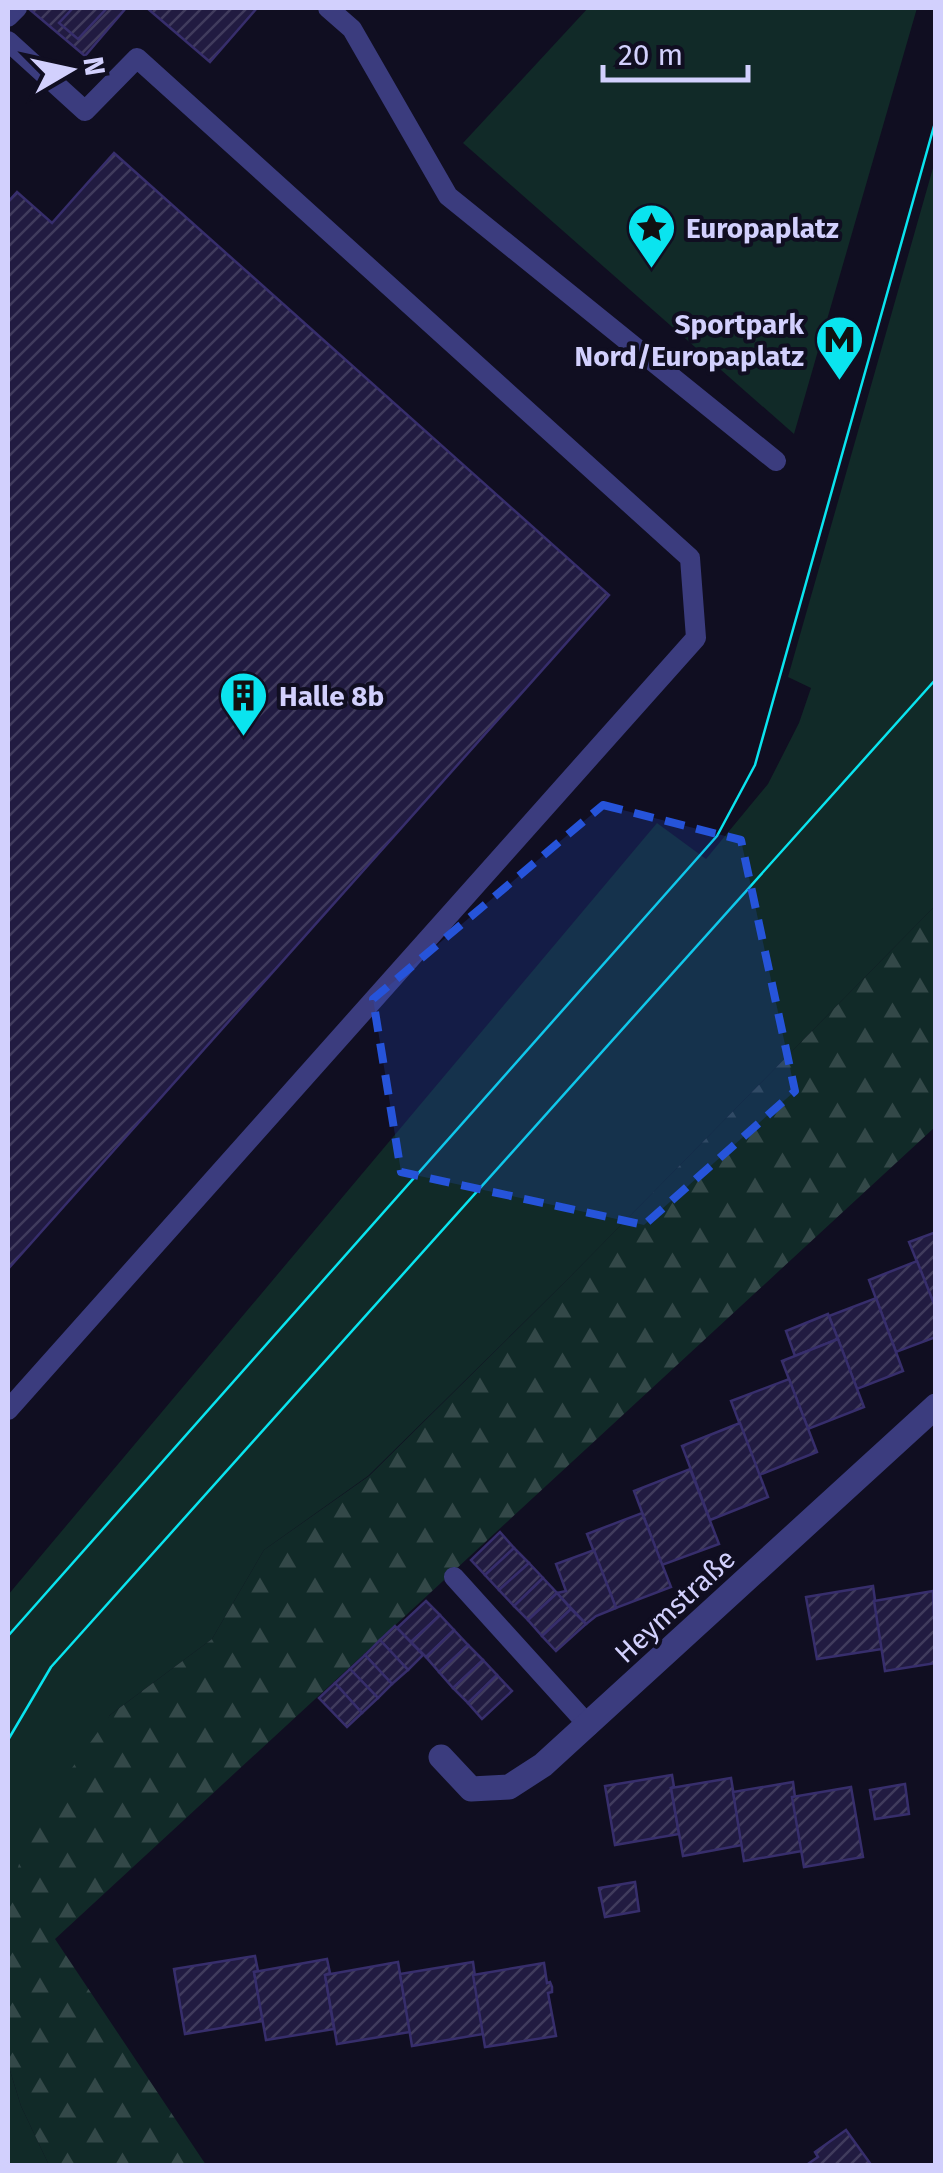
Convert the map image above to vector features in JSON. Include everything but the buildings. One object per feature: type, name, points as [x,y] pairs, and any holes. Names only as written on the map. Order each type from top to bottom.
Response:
[{"type":"street","name":"Heymstraße","points":[[440,1757],[471,1788],[509,1786],[543,1766],[936,1406]]},
{"type":"lane","points":[[8,18],[16,8]]},
{"type":"lane","points":[[328,8],[352,29],[448,196],[776,461]]},
{"type":"lane","points":[[8,41],[85,111],[138,58],[690,558],[696,638],[8,1410]]},
{"type":"lane","points":[[454,1578],[589,1726]]},
{"type":"highlighted area","points":[[603,805],[741,840],[795,1091],[644,1225],[401,1172],[373,999]]},
{"type":"green space","points":[[588,8],[917,8],[794,434],[463,143]]},
{"type":"green space","points":[[935,161],[935,906],[368,1476],[264,1550],[212,1639],[110,1715],[8,1902],[8,1595],[657,823],[706,859],[768,784],[799,723],[811,688],[788,677]]},
{"type":"green space","points":[[935,906],[935,1127],[55,1939],[206,2165],[49,2165],[21,2106],[8,2064],[8,1902],[39,1814],[110,1715],[212,1639],[264,1550],[369,1476]]},
{"type":"green space","points":[[8,2064],[21,2106],[49,2165],[8,2165]]},
{"type":"tram line","points":[[8,1636],[717,836],[755,765],[936,119]]},
{"type":"tram line","points":[[8,1740],[51,1667],[936,679]]},
{"type":"place","name":"Europaplatz","points":[[651,270]]},
{"type":"place","name":"Sportpark Nord/Europaplatz","points":[[839,382]]},
{"type":"place","name":"Halle 8b","points":[[244,738]]}]
